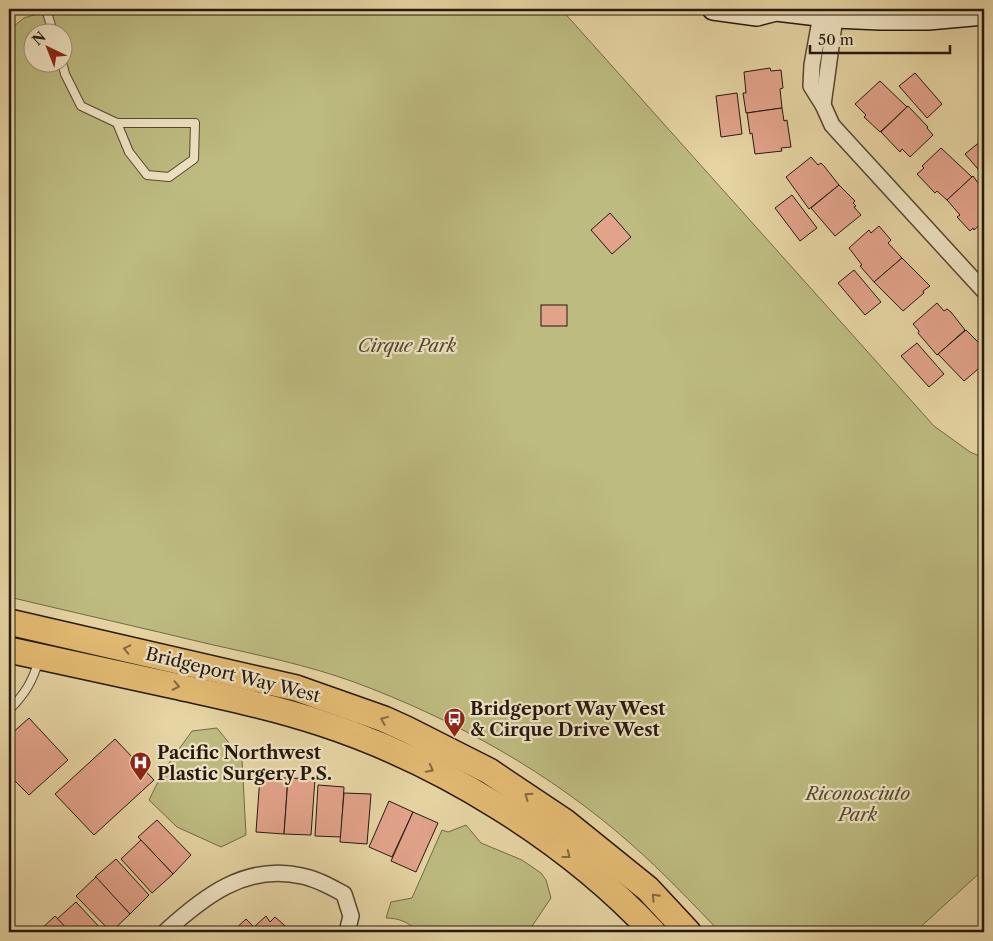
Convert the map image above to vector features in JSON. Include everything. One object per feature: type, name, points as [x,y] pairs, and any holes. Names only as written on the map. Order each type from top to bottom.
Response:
[{"type":"main road","points":[[714,9],[758,15],[775,9],[828,16],[928,19],[984,14]]},
{"type":"main road","name":"Bridgeport Way West","points":[[9,622],[296,688],[384,719],[406,729],[489,771],[565,822],[648,889],[688,932]]},
{"type":"main road","name":"Bridgeport Way West","points":[[9,650],[259,704],[322,723],[379,745],[423,765],[525,824],[568,856],[653,932]]},
{"type":"street","points":[[828,16],[812,65],[811,84],[823,105],[828,119],[984,291]]},
{"type":"street","points":[[165,932],[191,908],[223,887],[249,877],[276,873],[301,876],[319,881],[344,894],[351,916],[347,932]]},
{"type":"lane","points":[[46,9],[50,22]]},
{"type":"lane","points":[[64,72],[81,106],[117,123],[195,123],[194,159],[169,177],[147,175],[129,152],[117,123]]},
{"type":"lane","points":[[9,710],[24,695],[31,684],[39,657]]},
{"type":"green space","name":"Cirque Park","points":[[53,9],[561,9],[934,426],[970,452],[984,458],[984,869],[915,932],[720,932],[643,855],[600,818],[568,794],[500,750],[428,713],[354,682],[300,665],[9,597],[9,30],[24,18]]},
{"type":"green space","points":[[217,728],[242,759],[246,835],[221,847],[177,827],[149,800],[164,770],[192,731]]},
{"type":"green space","points":[[466,825],[481,843],[522,860],[541,873],[546,880],[551,898],[528,932],[419,932],[404,922],[386,918],[391,902],[412,898],[442,830],[448,832]]},
{"type":"building","points":[[770,68],[771,71],[781,70],[783,88],[780,89],[782,108],[746,113],[743,93],[746,93],[744,72]]},
{"type":"building","points":[[915,73],[942,104],[927,118],[899,86]]},
{"type":"building","points":[[880,81],[907,107],[880,132],[864,117],[866,115],[855,104]]},
{"type":"building","points":[[737,93],[742,134],[721,137],[716,96]]},
{"type":"building","points":[[908,106],[933,135],[910,157],[902,149],[900,152],[881,132]]},
{"type":"building","points":[[782,108],[784,121],[787,120],[791,147],[781,148],[782,151],[755,154],[747,113]]},
{"type":"building","points":[[981,141],[984,144],[984,176],[965,154]]},
{"type":"building","points":[[941,148],[972,177],[947,200],[937,191],[935,193],[917,174],[924,168],[922,166]]},
{"type":"building","points":[[811,157],[818,165],[821,163],[824,166],[839,185],[809,209],[786,177]]},
{"type":"building","points":[[973,176],[984,191],[984,221],[974,230],[973,228],[970,231],[957,217],[960,215],[947,200]]},
{"type":"building","points":[[839,185],[855,201],[853,203],[856,206],[854,207],[861,215],[835,236],[811,208]]},
{"type":"building","points":[[792,195],[817,228],[800,241],[775,208]]},
{"type":"building","points":[[610,213],[631,237],[612,254],[591,230]]},
{"type":"building","points":[[879,226],[891,240],[888,243],[902,258],[874,282],[860,266],[862,265],[849,248],[869,230],[871,233]]},
{"type":"building","points":[[902,258],[930,286],[903,311],[874,282]]},
{"type":"building","points":[[854,270],[881,302],[865,315],[838,283]]},
{"type":"building","points":[[937,303],[944,311],[947,309],[951,312],[965,330],[937,355],[918,333],[919,331],[913,324]]},
{"type":"building","points":[[541,305],[567,305],[567,326],[541,326]]},
{"type":"building","points":[[966,330],[982,346],[980,348],[984,355],[984,364],[964,381],[938,354]]},
{"type":"building","points":[[917,343],[944,374],[929,387],[901,356]]},
{"type":"building","points":[[29,718],[68,760],[29,795],[9,775],[9,736]]},
{"type":"building","points":[[115,739],[154,780],[94,835],[55,794]]},
{"type":"building","points":[[260,776],[288,778],[284,834],[256,832]]},
{"type":"building","points":[[288,778],[315,779],[311,835],[284,834]]},
{"type":"building","points":[[318,785],[344,787],[341,837],[315,836]]},
{"type":"building","points":[[344,793],[371,794],[367,844],[340,842]]},
{"type":"building","points":[[389,801],[413,812],[392,857],[369,847]]},
{"type":"building","points":[[413,812],[438,823],[416,872],[391,861]]},
{"type":"building","points":[[157,820],[191,855],[173,874],[138,837]]},
{"type":"building","points":[[141,840],[173,874],[152,893],[121,859]]},
{"type":"building","points":[[116,859],[149,895],[130,914],[95,877]]},
{"type":"building","points":[[96,877],[130,914],[111,932],[76,896]]},
{"type":"building","points":[[76,902],[104,932],[70,932],[57,919]]},
{"type":"building","points":[[55,916],[70,932],[38,932]]},
{"type":"building","points":[[266,916],[270,922],[275,917],[292,932],[259,932],[254,927]]},
{"type":"building","points":[[246,919],[259,932],[232,932]]},
{"type":"place","name":"Bridgeport Way West & Cirque Drive West","points":[[454,738]]},
{"type":"place","name":"Pacific Northwest Plastic Surgery P.S.","points":[[141,782]]},
{"type":"park label","name":"Riconosciuto Park","points":[[858,804]]}]
